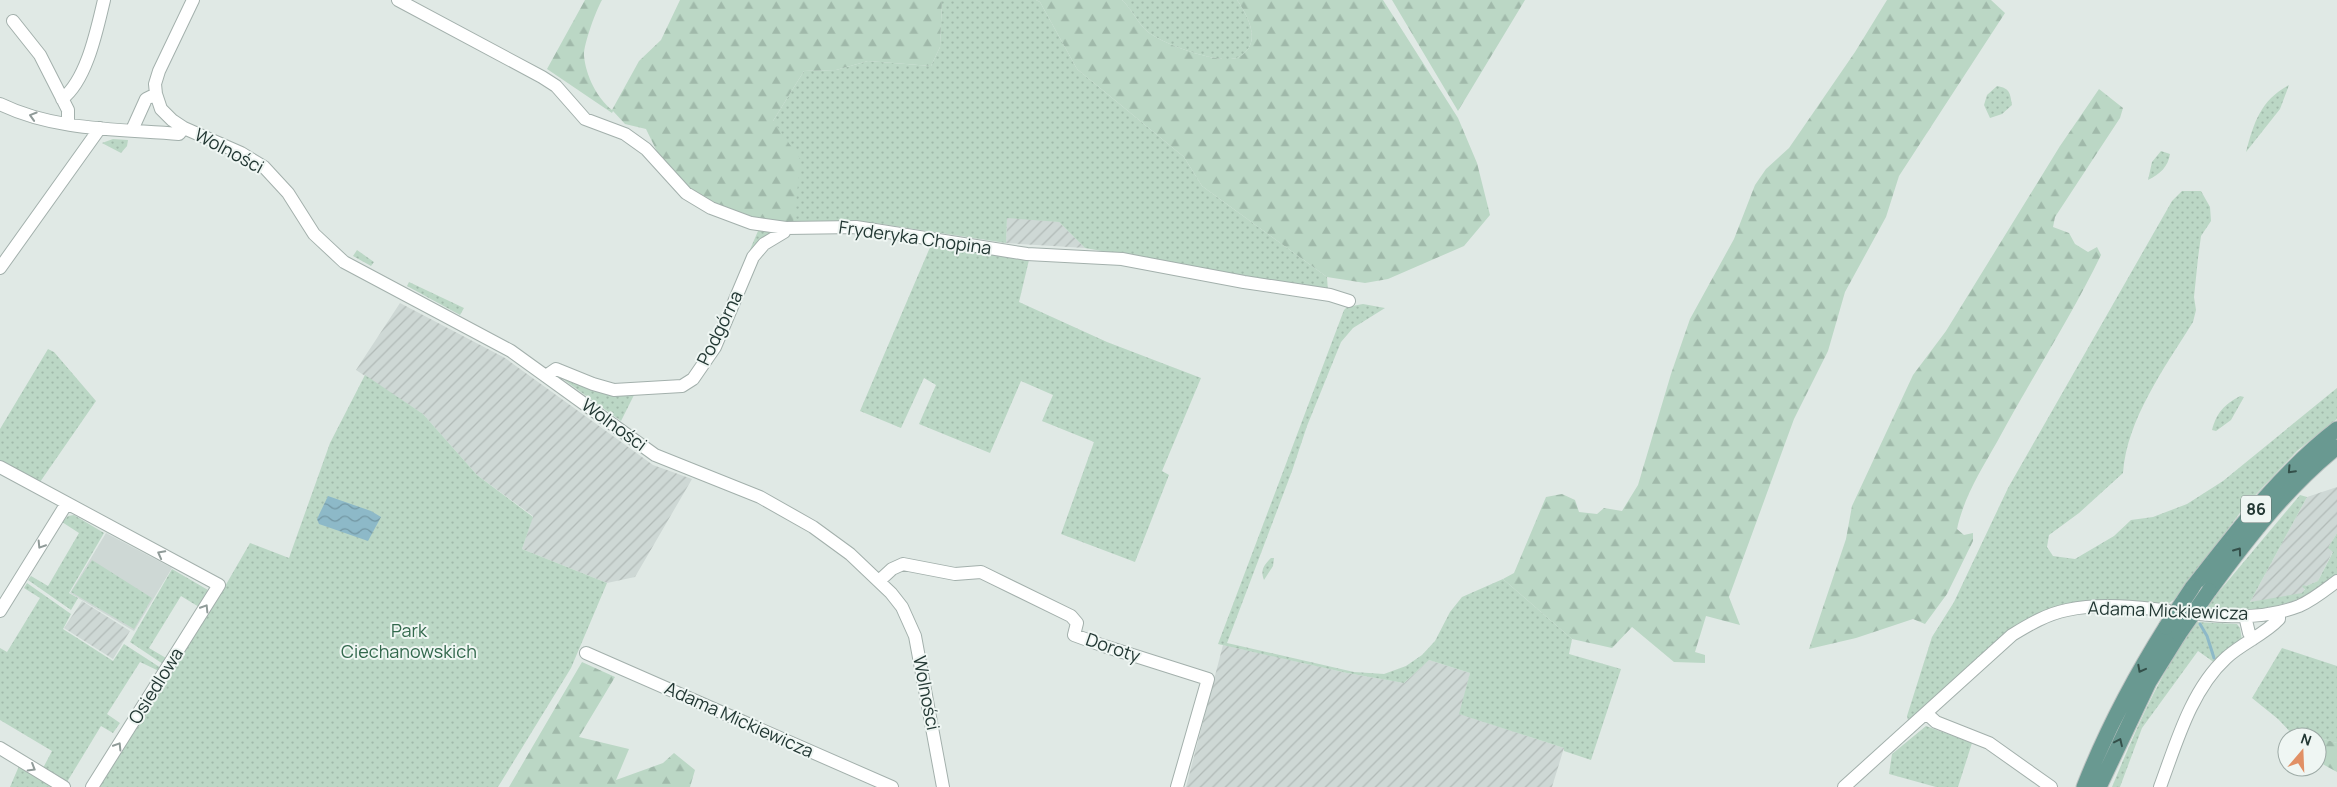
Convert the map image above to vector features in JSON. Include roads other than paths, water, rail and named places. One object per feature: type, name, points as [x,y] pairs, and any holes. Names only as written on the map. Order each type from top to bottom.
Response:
[{"type":"main road","name":"86","points":[[2100,787],[2192,588],[2236,532],[2300,460],[2337,429]]},
{"type":"main road","name":"86","points":[[2084,787],[2114,720],[2146,660],[2209,591],[2248,538],[2309,471],[2337,447]]},
{"type":"street","points":[[62,99],[88,60],[104,0]]},
{"type":"street","points":[[0,104],[43,119],[100,128],[132,130],[146,98],[156,94],[155,84],[159,71],[193,0]]},
{"type":"street","name":"Fryderyka Chopina","points":[[398,0],[542,77],[556,86],[585,119],[625,134],[646,149],[686,193],[702,203],[751,223],[786,228],[856,227],[1027,254],[1122,259],[1244,282],[1330,295],[1349,301]]},
{"type":"street","points":[[13,21],[35,48],[68,110],[68,123]]},
{"type":"street","name":"Wolności","points":[[156,94],[162,109],[172,120],[184,128],[241,153],[264,167],[288,193],[314,234],[344,262],[495,342],[546,376],[655,455],[740,489],[784,510],[850,554],[879,581],[902,607],[915,636],[943,787]]},
{"type":"street","points":[[0,268],[100,128]]},
{"type":"street","name":"Wolności","points":[[132,130],[179,134],[184,128]]},
{"type":"street","name":"Podgórna","points":[[546,376],[556,369],[593,384],[614,390],[682,386],[693,379],[715,347],[753,257],[764,244],[784,232],[786,228]]},
{"type":"street","points":[[0,467],[67,504],[0,611]]},
{"type":"street","name":"Osiedlowa","points":[[67,504],[219,585],[92,787]]},
{"type":"street","name":"Doroty","points":[[879,581],[892,569],[903,564],[955,574],[981,572],[1071,616],[1077,624],[1074,635],[1208,679],[1177,787]]},
{"type":"street","name":"Adama Mickiewicza","points":[[1844,787],[2012,635],[2034,622],[2053,614],[2078,608],[2127,607],[2245,616],[2279,612],[2314,598],[2337,581]]},
{"type":"street","points":[[2160,787],[2192,707],[2204,685],[2226,658],[2275,623],[2279,619],[2279,612]]},
{"type":"street","points":[[2245,616],[2247,628],[2253,639]]},
{"type":"street","name":"Adama Mickiewicza","points":[[586,653],[892,787]]},
{"type":"street","points":[[1926,713],[1936,722],[1990,743],[2051,787]]},
{"type":"street","points":[[0,748],[64,787]]},
{"type":"water","points":[[328,496],[371,511],[381,517],[368,541],[319,524],[317,519]]},
{"type":"waterway","points":[[2200,624],[2207,636],[2214,658]]},
{"type":"park label","name":"Park Ciechanowskich","points":[[409,641]]}]
